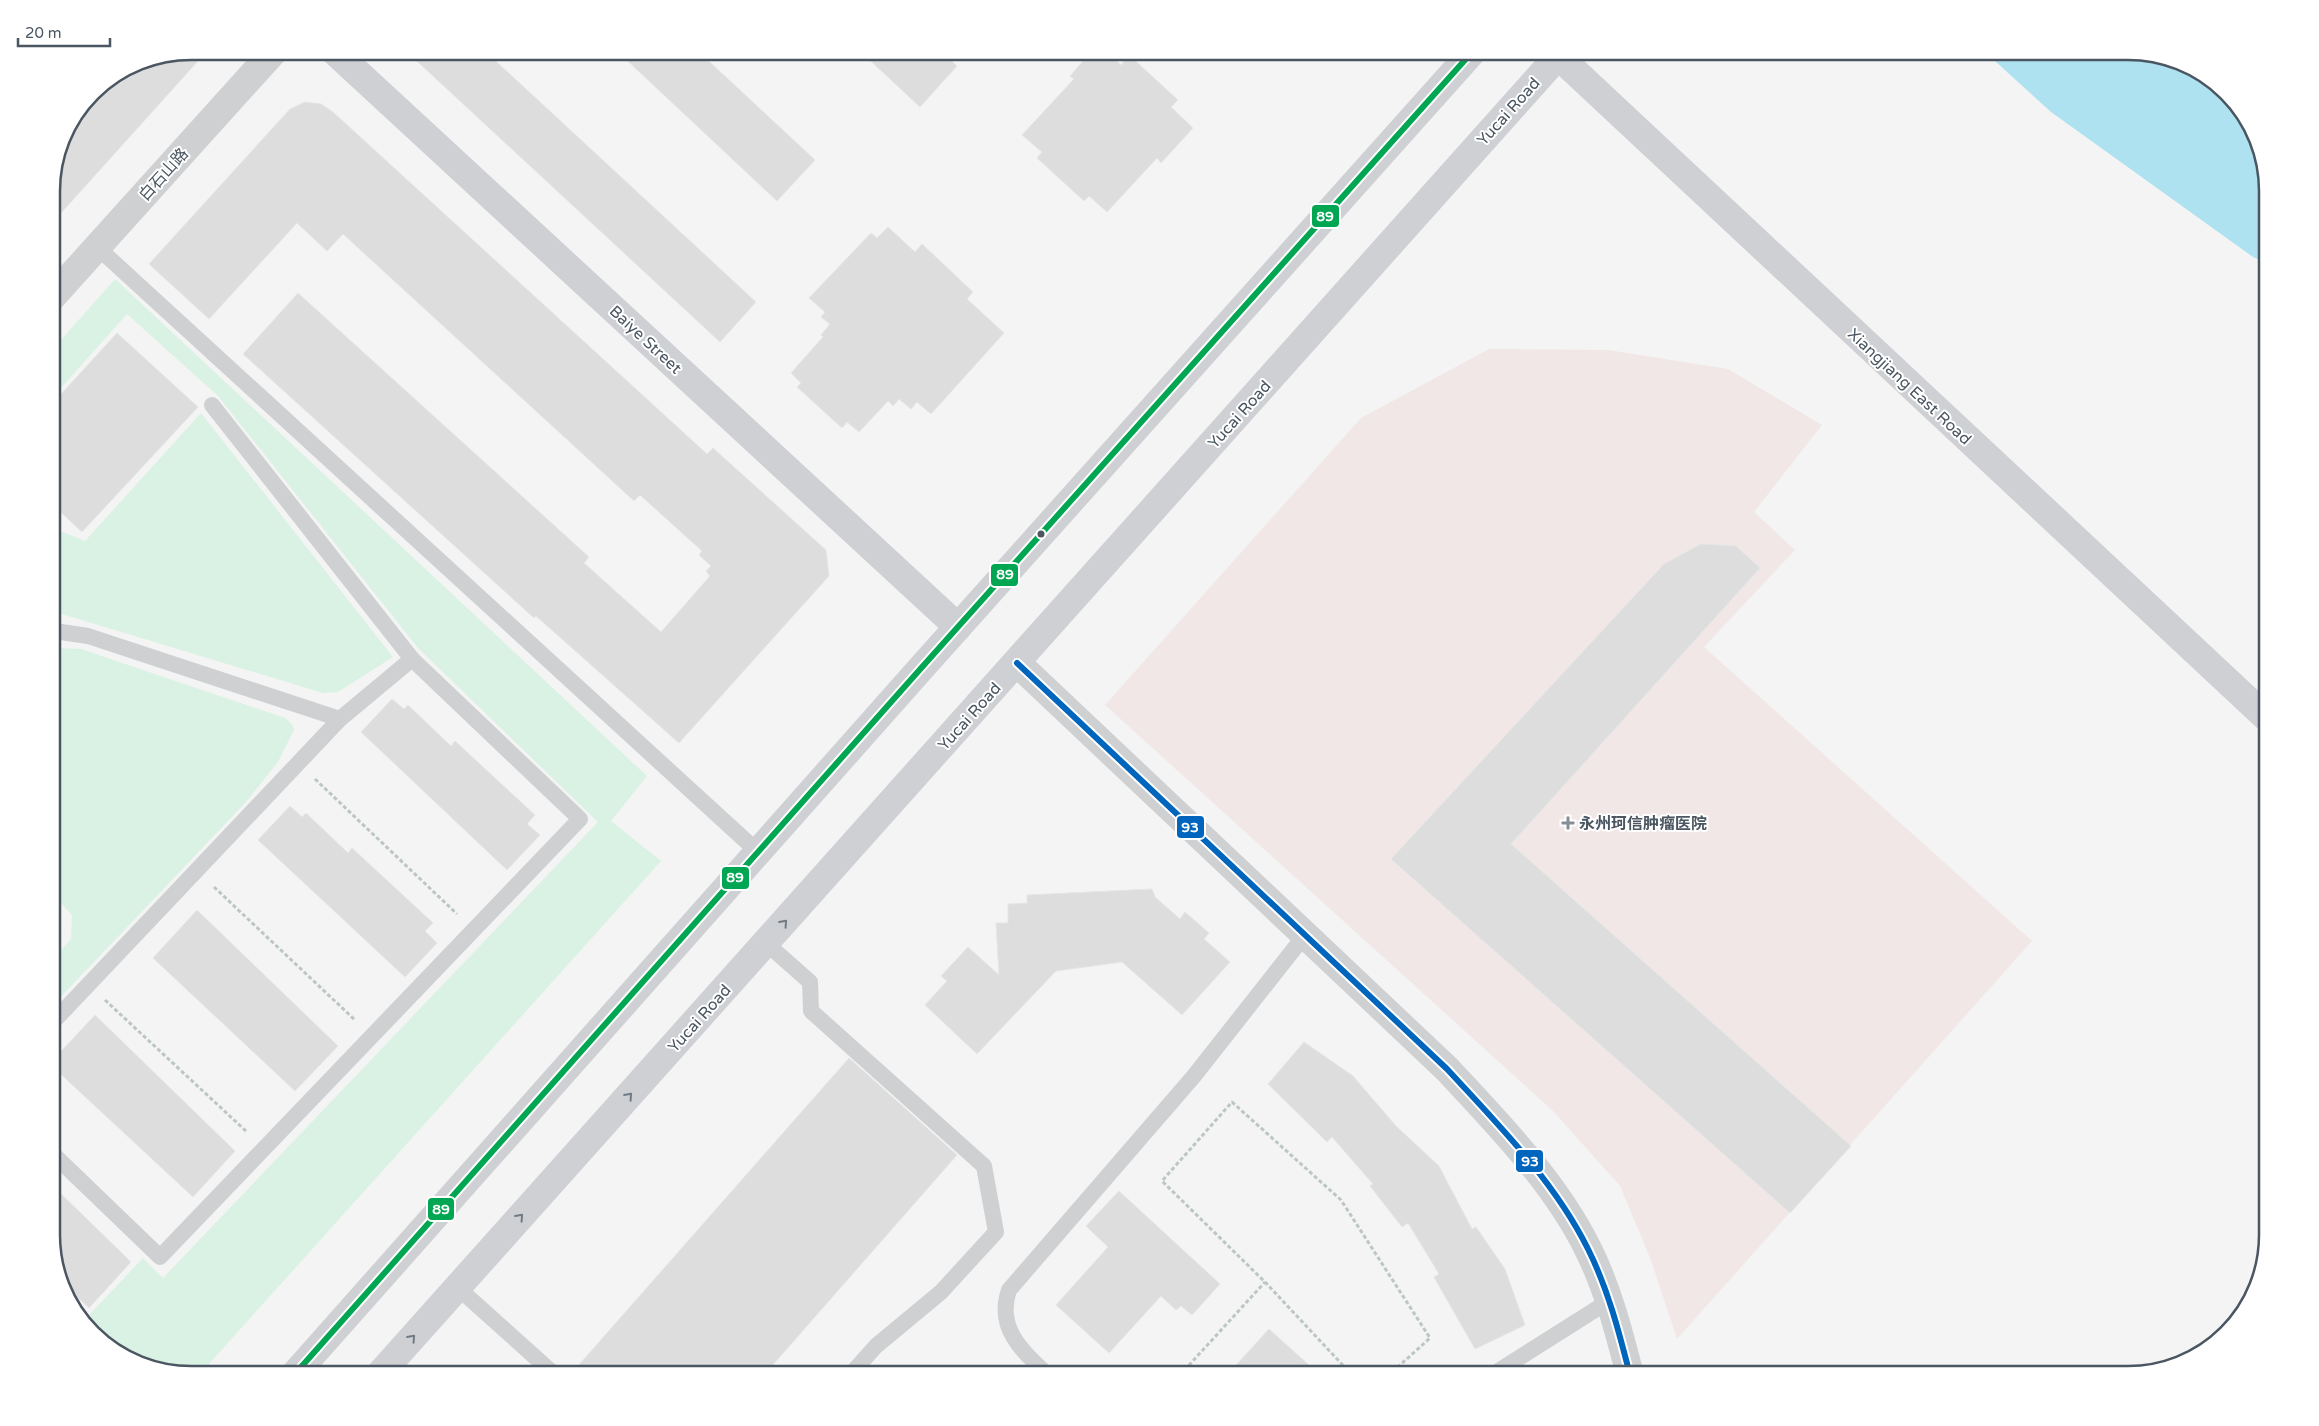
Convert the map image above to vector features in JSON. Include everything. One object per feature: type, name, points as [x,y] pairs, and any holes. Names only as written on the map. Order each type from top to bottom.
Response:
[{"type":"main road","name":"Baiye Street","points":[[344,60],[958,627]]},
{"type":"main road","points":[[302,1366],[958,627],[1465,60]]},
{"type":"main road","name":"Yucai Road","points":[[388,1366],[1017,663],[1550,60]]},
{"type":"main road","name":"Xiangjiang East Road","points":[[1561,60],[2259,711]]},
{"type":"street","name":"白石山路","points":[[60,287],[266,60]]},
{"type":"street","points":[[1017,663],[1447,1069],[1500,1127],[1550,1187],[1588,1248],[1609,1300],[1627,1366]]},
{"type":"lane","points":[[97,247],[758,852]]},
{"type":"lane","points":[[60,1161],[160,1257],[580,819],[412,659],[212,405]]},
{"type":"lane","points":[[60,632],[88,636],[340,719]]},
{"type":"lane","points":[[60,1014],[340,719],[412,659]]},
{"type":"lane","points":[[1038,1366],[1026,1355],[1013,1338],[1006,1318],[1004,1303],[1009,1290],[1194,1076],[1305,935]]},
{"type":"lane","points":[[766,943],[810,982],[811,1011],[984,1166],[996,1232],[941,1292],[876,1346],[858,1366]]},
{"type":"lane","points":[[458,1287],[545,1366]]},
{"type":"lane","points":[[1506,1366],[1609,1300]]},
{"type":"path","points":[[298,763],[474,930]]},
{"type":"path","points":[[197,870],[372,1036]]},
{"type":"path","points":[[88,984],[264,1149]]},
{"type":"path","points":[[1344,1366],[1265,1282],[1162,1181],[1232,1102],[1341,1200],[1430,1338],[1399,1366]]},
{"type":"path","points":[[1188,1366],[1265,1282]]},
{"type":"shaded area","name":"永州珂信肿瘤医院","points":[[1489,349],[1608,350],[1728,369],[1822,425],[1754,512],[1795,550],[1704,647],[2032,941],[1677,1339],[1651,1260],[1620,1186],[1553,1111],[1105,705],[1361,418]]},
{"type":"green space","points":[[115,279],[647,776],[611,821],[661,861],[207,1366],[174,1365],[157,1362],[141,1356],[125,1349],[111,1339],[87,1315],[143,1258],[163,1278],[598,822],[418,648],[218,396],[127,314],[60,389],[60,341]]},
{"type":"green space","points":[[201,413],[393,657],[338,692],[323,693],[60,613],[60,531],[85,541]]},
{"type":"green space","points":[[60,648],[81,649],[285,718],[292,724],[294,730],[278,762],[246,802],[60,998],[60,952],[71,939],[72,915],[60,902]]},
{"type":"water","points":[[1994,60],[2145,61],[2162,64],[2194,77],[2221,98],[2232,111],[2242,125],[2252,149],[2259,182],[2259,260],[2253,257],[2051,112]]},
{"type":"building","points":[[199,60],[60,214],[60,182],[64,157],[77,125],[98,98],[133,73],[165,63]]},
{"type":"building","points":[[416,60],[495,60],[756,302],[720,342]]},
{"type":"building","points":[[627,60],[708,60],[815,160],[777,201]]},
{"type":"building","points":[[870,60],[951,60],[957,66],[920,107]]},
{"type":"building","points":[[1084,60],[1116,60],[1121,65],[1125,60],[1134,60],[1178,100],[1171,107],[1193,128],[1161,163],[1157,158],[1107,212],[1089,196],[1084,201],[1037,158],[1042,152],[1022,135],[1074,79],[1070,76]]},
{"type":"building","points":[[305,102],[321,104],[333,112],[707,454],[713,448],[826,550],[829,576],[679,743],[536,616],[534,618],[243,354],[298,293],[589,557],[584,563],[661,632],[710,576],[706,571],[711,566],[699,555],[702,551],[640,495],[634,501],[343,234],[327,251],[297,223],[209,319],[149,264],[290,109]]},
{"type":"building","points":[[888,227],[915,252],[922,244],[973,292],[967,299],[1004,333],[931,414],[917,402],[911,409],[899,399],[893,406],[888,401],[859,432],[847,422],[842,428],[797,387],[801,383],[791,373],[823,337],[821,335],[830,324],[821,317],[825,312],[809,298],[871,233],[877,238]]},
{"type":"building","points":[[117,333],[198,407],[82,532],[60,511],[60,395]]},
{"type":"building","points":[[1701,544],[1736,546],[1760,568],[1511,844],[1851,1146],[1790,1213],[1391,859],[1664,564]]},
{"type":"building","points":[[392,699],[404,709],[408,705],[451,746],[455,741],[535,815],[527,824],[540,835],[507,870],[361,732]]},
{"type":"building","points":[[290,806],[302,817],[306,813],[348,853],[352,848],[433,923],[425,931],[437,943],[405,977],[258,840]]},
{"type":"building","points":[[1152,889],[1155,897],[1180,919],[1185,912],[1209,933],[1204,939],[1230,962],[1182,1015],[1122,962],[1056,971],[977,1054],[925,1005],[947,981],[941,976],[968,947],[999,975],[996,923],[1008,923],[1008,904],[1027,903],[1027,895]]},
{"type":"building","points":[[197,910],[338,1046],[295,1091],[153,958]]},
{"type":"building","points":[[95,1015],[235,1151],[193,1197],[60,1073],[60,1052]]},
{"type":"building","points":[[1304,1042],[1353,1076],[1396,1126],[1439,1166],[1472,1229],[1476,1227],[1505,1269],[1525,1325],[1475,1349],[1434,1277],[1439,1274],[1408,1223],[1402,1227],[1370,1186],[1373,1184],[1332,1137],[1327,1142],[1268,1084]]},
{"type":"building","points":[[849,1058],[957,1155],[772,1366],[578,1366]]},
{"type":"building","points":[[1119,1191],[1220,1284],[1192,1315],[1181,1306],[1176,1310],[1161,1296],[1109,1353],[1056,1305],[1108,1247],[1086,1226]]},
{"type":"building","points":[[60,1193],[131,1262],[89,1308],[73,1294],[67,1277],[60,1244]]},
{"type":"building","points":[[1269,1329],[1310,1366],[1235,1366]]},
{"type":"transit line","name":"89","points":[[302,1366],[923,666],[1465,60]]},
{"type":"transit line","name":"93","points":[[1017,663],[1447,1069],[1505,1132],[1542,1177],[1575,1224],[1595,1264],[1607,1295],[1628,1366]]},
{"type":"place","name":"永州珂信肿瘤医院","points":[[1568,823]]}]
